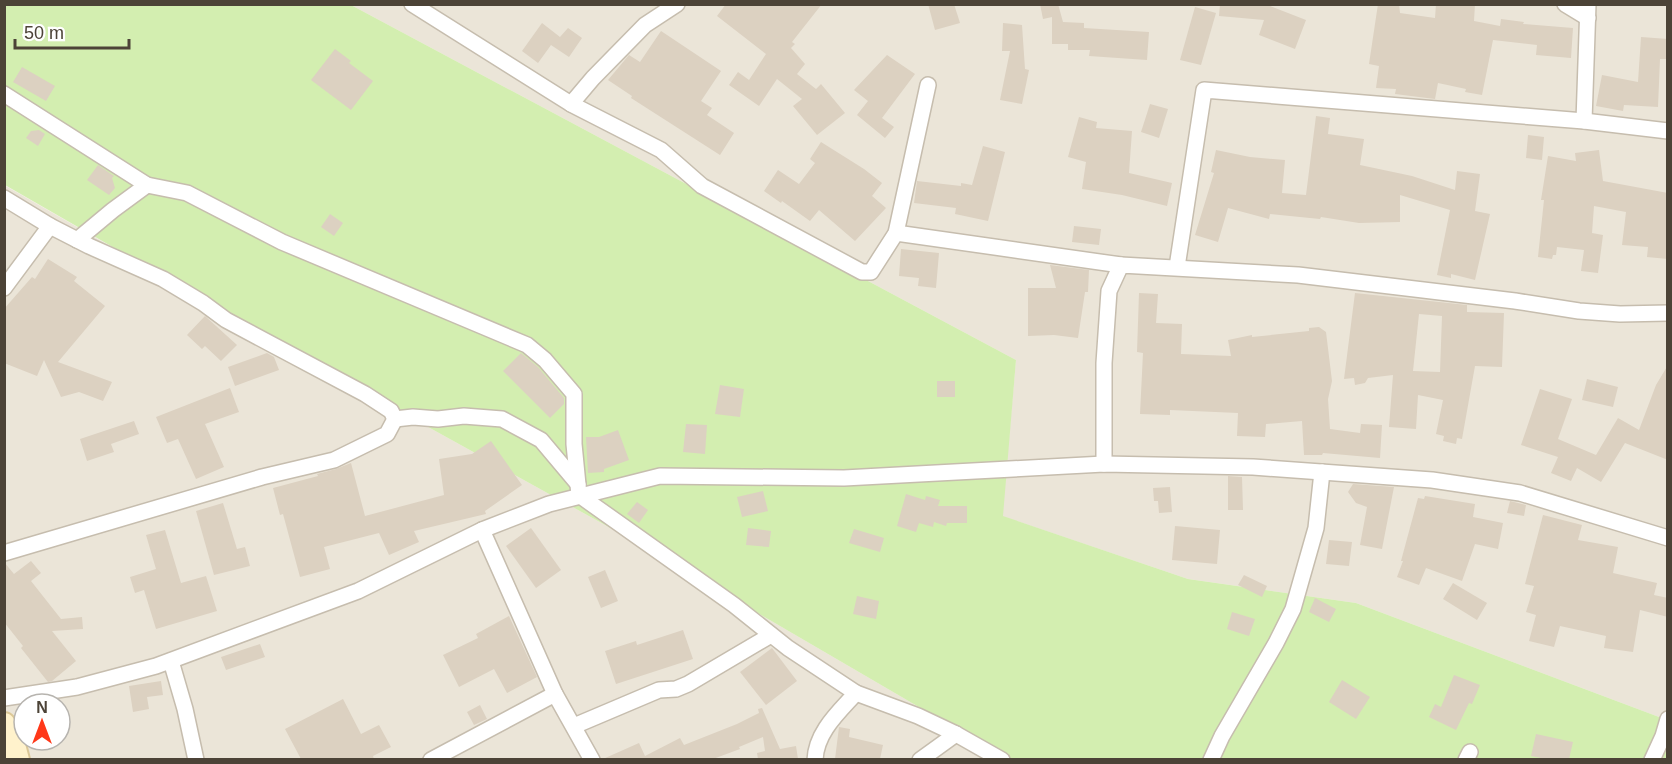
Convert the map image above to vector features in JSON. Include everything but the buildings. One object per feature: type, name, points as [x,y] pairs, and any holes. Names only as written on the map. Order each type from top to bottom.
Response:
[{"type":"main road","points":[[4,724],[14,741],[18,759]]},
{"type":"street","points":[[412,4],[571,104],[661,150],[702,186],[862,273],[871,272],[896,233],[928,85]]},
{"type":"street","points":[[571,104],[645,25],[677,4]]},
{"type":"street","points":[[1565,4],[1588,11],[1584,121]]},
{"type":"street","points":[[1177,267],[1204,90],[1584,121],[1668,131]]},
{"type":"street","points":[[4,94],[147,185],[187,193],[282,242],[527,345],[545,360],[574,394],[574,444],[578,490]]},
{"type":"street","points":[[77,240],[147,185]]},
{"type":"street","points":[[4,198],[77,240],[163,279],[226,320],[365,394],[391,411],[395,418],[387,434],[334,460],[262,477],[4,553]]},
{"type":"street","points":[[4,288],[50,226]]},
{"type":"street","points":[[896,233],[1121,265],[1298,275],[1579,311],[1620,314],[1668,313]]},
{"type":"street","points":[[1104,464],[1104,363],[1109,291],[1121,265]]},
{"type":"street","points":[[395,418],[438,419],[464,416],[502,419],[541,440],[578,490],[810,664],[856,693],[918,716],[1002,759]]},
{"type":"street","points":[[4,698],[77,687],[171,661],[358,591],[482,530],[578,490],[660,476],[844,478],[1104,464],[1252,467],[1432,480],[1520,493],[1668,538]]},
{"type":"street","points":[[1210,759],[1293,609],[1316,528],[1322,472]]},
{"type":"street","points":[[482,530],[555,694],[592,759]]},
{"type":"street","points":[[574,726],[659,690],[676,689],[688,684],[771,634]]},
{"type":"street","points":[[171,661],[196,759]]},
{"type":"street","points":[[815,759],[815,749],[824,729],[856,693]]},
{"type":"street","points":[[431,759],[555,694]]},
{"type":"street","points":[[1659,754],[1668,719]]},
{"type":"street","points":[[920,759],[956,734]]},
{"type":"shaded area","points":[[351,5],[1667,5],[1667,720],[1356,603],[1188,579],[1002,516],[1016,360]]},
{"type":"shaded area","points":[[4,185],[363,391],[634,541],[1008,759],[5,759]]},
{"type":"green space","points":[[5,5],[351,5],[1016,360],[1003,516],[1188,579],[1356,603],[1667,720],[1667,759],[1008,759],[634,541],[363,391],[5,185]]}]
